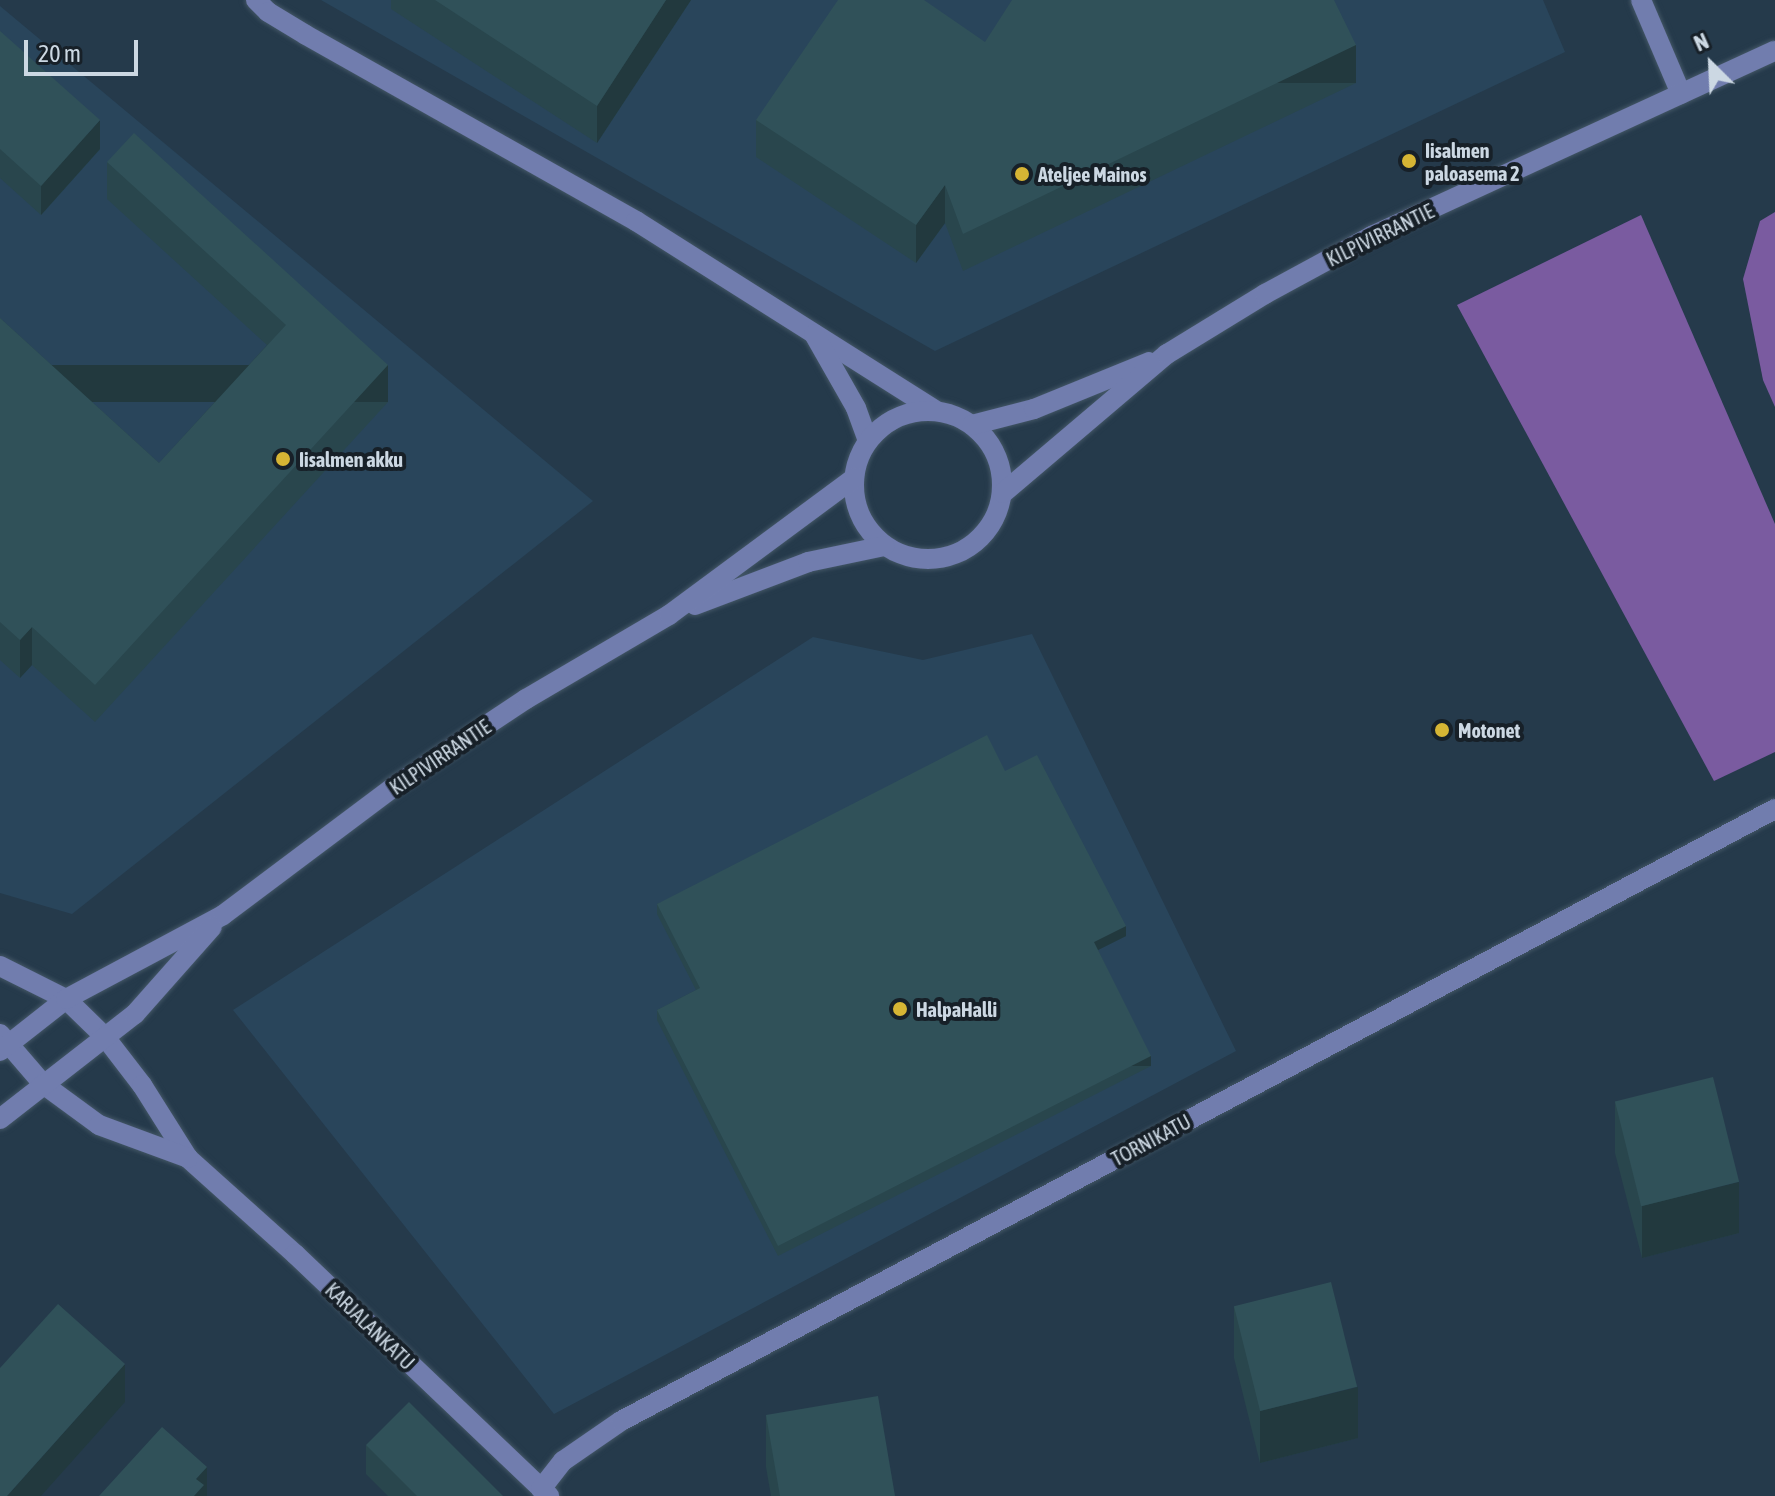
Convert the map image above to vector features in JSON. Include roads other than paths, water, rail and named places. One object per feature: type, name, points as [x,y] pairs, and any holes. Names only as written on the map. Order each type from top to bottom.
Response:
[{"type":"street","points":[[256,0],[268,12],[306,35],[636,221],[936,411]]},
{"type":"street","points":[[1641,0],[1681,94]]},
{"type":"street","name":"KILPIVIRRANTIE","points":[[1003,493],[1167,354],[1265,294],[1372,236],[1775,51]]},
{"type":"street","points":[[812,331],[856,408],[868,441]]},
{"type":"street","name":"KILPIVIRRANTIE","points":[[972,425],[1034,409],[1167,354]]},
{"type":"street","points":[[936,411],[955,415],[972,425],[997,455],[1003,493],[989,529],[959,553],[920,559],[884,546],[860,516],[854,478],[858,458],[868,441],[898,417],[936,411]]},
{"type":"street","name":"KILPIVIRRANTIE","points":[[2,1043],[66,999],[223,915],[395,786],[526,699],[669,615],[854,478]]},
{"type":"street","name":"KILPIVIRRANTIE","points":[[669,615],[808,562],[884,546]]},
{"type":"street","name":"TORNIKATU","points":[[545,1492],[563,1461],[621,1421],[1775,809]]},
{"type":"street","name":"KILPIVIRRANTIE","points":[[0,1119],[135,1014],[223,915]]},
{"type":"street","name":"KARJALANKATU","points":[[0,966],[66,999],[105,1037],[142,1085],[188,1158],[545,1492]]},
{"type":"street","name":"KARJALANKATU","points":[[2,1043],[43,1084],[99,1125],[188,1158]]},
{"type":"place","name":"Iisalmen paloasema 2","points":[[1409,161]]},
{"type":"place","name":"Ateljee Mainos","points":[[1022,174]]},
{"type":"place","name":"Iisalmen akku","points":[[283,459]]},
{"type":"place","name":"Motonet","points":[[1442,730]]},
{"type":"place","name":"HalpaHalli","points":[[900,1009]]}]
